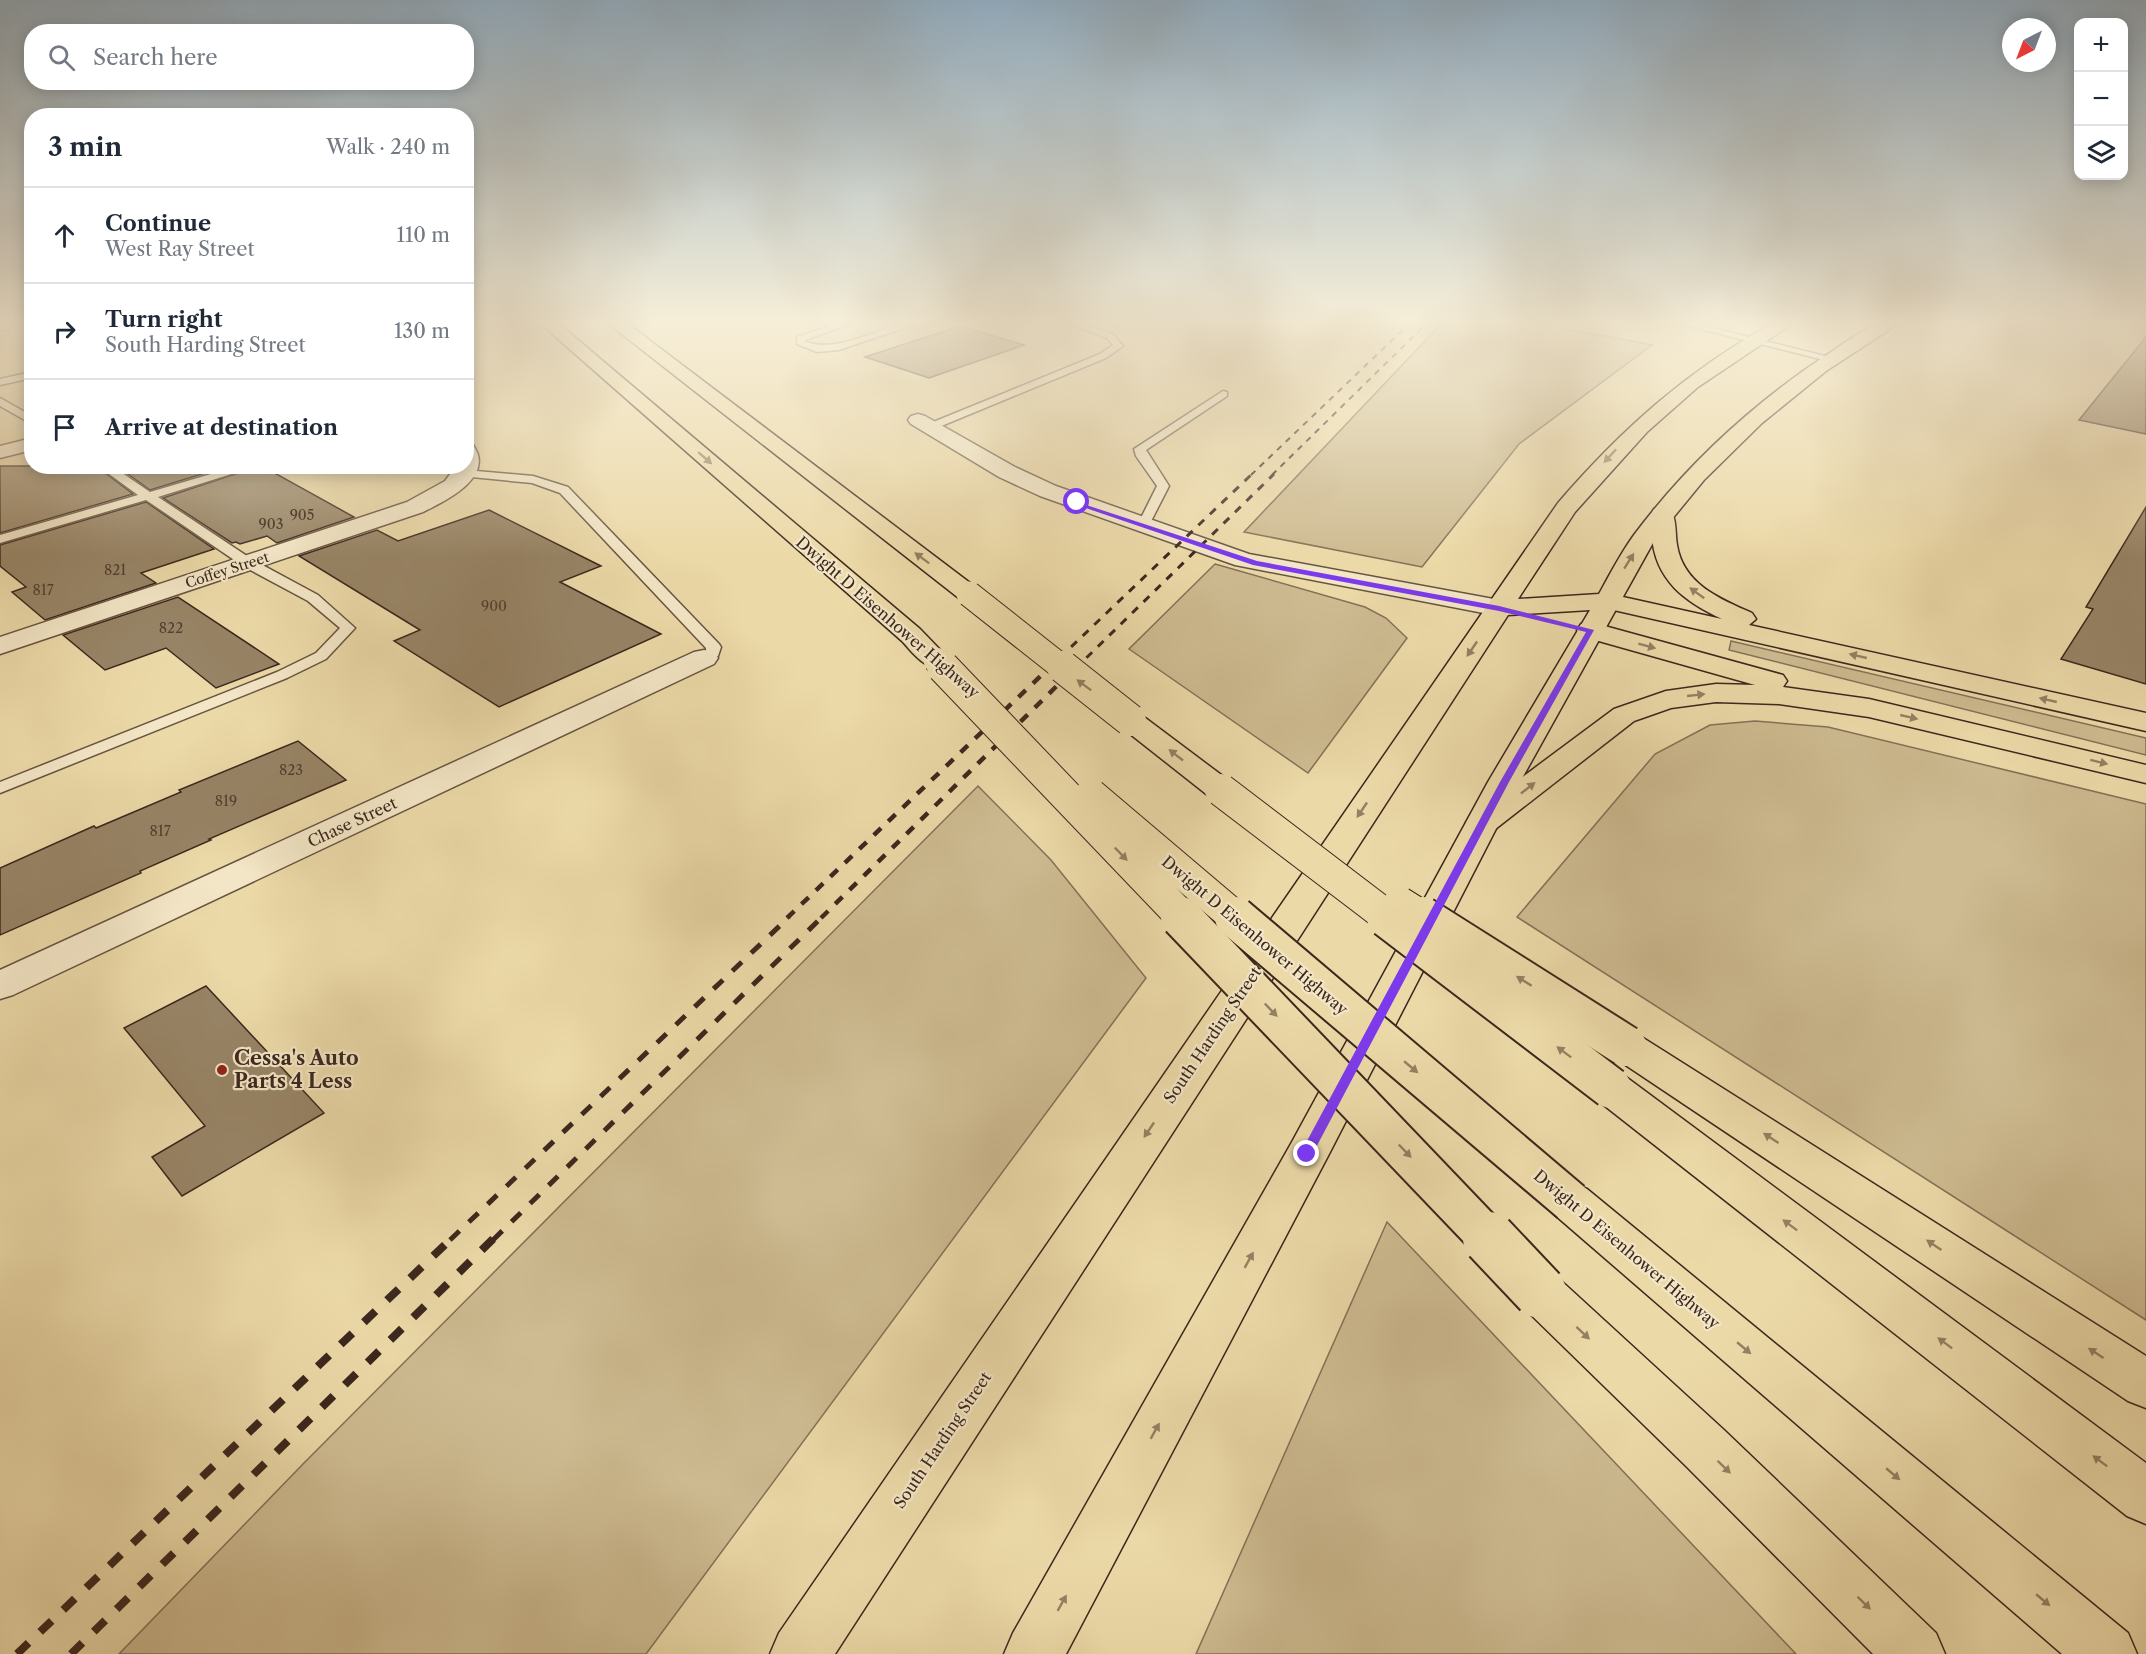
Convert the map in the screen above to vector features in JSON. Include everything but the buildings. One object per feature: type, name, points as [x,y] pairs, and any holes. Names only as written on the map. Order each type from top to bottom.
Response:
[{"type":"main road","name":"Dwight D Eisenhower Highway","points":[[638,401],[1187,878],[2107,1654]]},
{"type":"main road","points":[[717,401],[1221,790],[1618,1067],[2146,1384]]},
{"type":"main road","name":"South Harding Street","points":[[800,1654],[1566,508],[1630,434],[1667,401]]},
{"type":"main road","points":[[1034,1654],[1307,1154],[1482,823],[1643,538],[1669,503],[1750,422],[1776,401]]},
{"type":"main road","points":[[1662,514],[1668,560],[1677,576],[1692,591],[1756,626],[1827,649]]},
{"type":"main road","points":[[1499,608],[1598,616],[1827,649],[2146,722]]},
{"type":"main road","points":[[1598,616],[1869,708]]},
{"type":"main road","points":[[923,648],[1540,1292],[1705,1448],[1915,1654]]},
{"type":"main road","points":[[1482,823],[1612,723],[1651,704],[1682,697],[1736,692],[1800,697],[1869,708],[2146,774]]},
{"type":"main road","points":[[1618,1067],[2146,1497]]},
{"type":"street","points":[[924,424],[1027,482],[1143,526],[1256,563],[1499,608]]},
{"type":"street","points":[[0,452],[24,446]]},
{"type":"street","points":[[458,481],[461,474]]},
{"type":"street","name":"Coffey Street","points":[[0,645],[416,507],[458,481]]},
{"type":"street","name":"Chase Street","points":[[0,986],[704,658]]},
{"type":"lane","points":[[0,401],[24,416]]},
{"type":"lane","points":[[924,424],[984,401]]},
{"type":"lane","points":[[1143,526],[1163,486],[1142,456],[1140,449],[1212,401]]},
{"type":"lane","points":[[0,788],[282,675],[321,656],[348,628],[313,598],[248,563],[115,474]]},
{"type":"lane","points":[[0,539],[224,474]]},
{"type":"lane","points":[[458,481],[533,480],[564,490],[714,647],[713,652],[704,658]]},
{"type":"shaded area","points":[[1368,401],[1577,401],[1519,444],[1422,567],[1244,532]]},
{"type":"shaded area","points":[[1215,564],[1365,607],[1386,618],[1407,638],[1308,773],[1129,649]]},
{"type":"shaded area","points":[[1731,641],[2146,738],[2146,755],[1729,650]]},
{"type":"shaded area","points":[[1755,721],[1828,727],[2146,804],[2146,1320],[1517,917],[1655,754],[1710,725]]},
{"type":"shaded area","points":[[978,786],[1051,860],[1146,978],[646,1654],[119,1654],[303,1464]]},
{"type":"shaded area","points":[[1387,1222],[1796,1654],[1196,1654]]},
{"type":"railway","points":[[1251,475],[1328,401]]},
{"type":"railway","points":[[1272,475],[1347,401]]},
{"type":"railway","points":[[1048,669],[1252,474]]},
{"type":"railway","points":[[1075,669],[1274,474]]},
{"type":"railway","points":[[787,918],[1050,667]]},
{"type":"railway","points":[[821,918],[1076,667]]},
{"type":"railway","points":[[450,1240],[789,917]]},
{"type":"railway","points":[[493,1240],[822,917]]},
{"type":"railway","points":[[17,1654],[452,1238]]},
{"type":"railway","points":[[71,1654],[494,1238]]},
{"type":"place","name":"Cessa's Auto Parts 4 Less","points":[[222,1070]]},
{"type":"route","points":[[1077,502],[1256,563],[1499,608],[1590,630],[1504,782],[1307,1154]]}]
